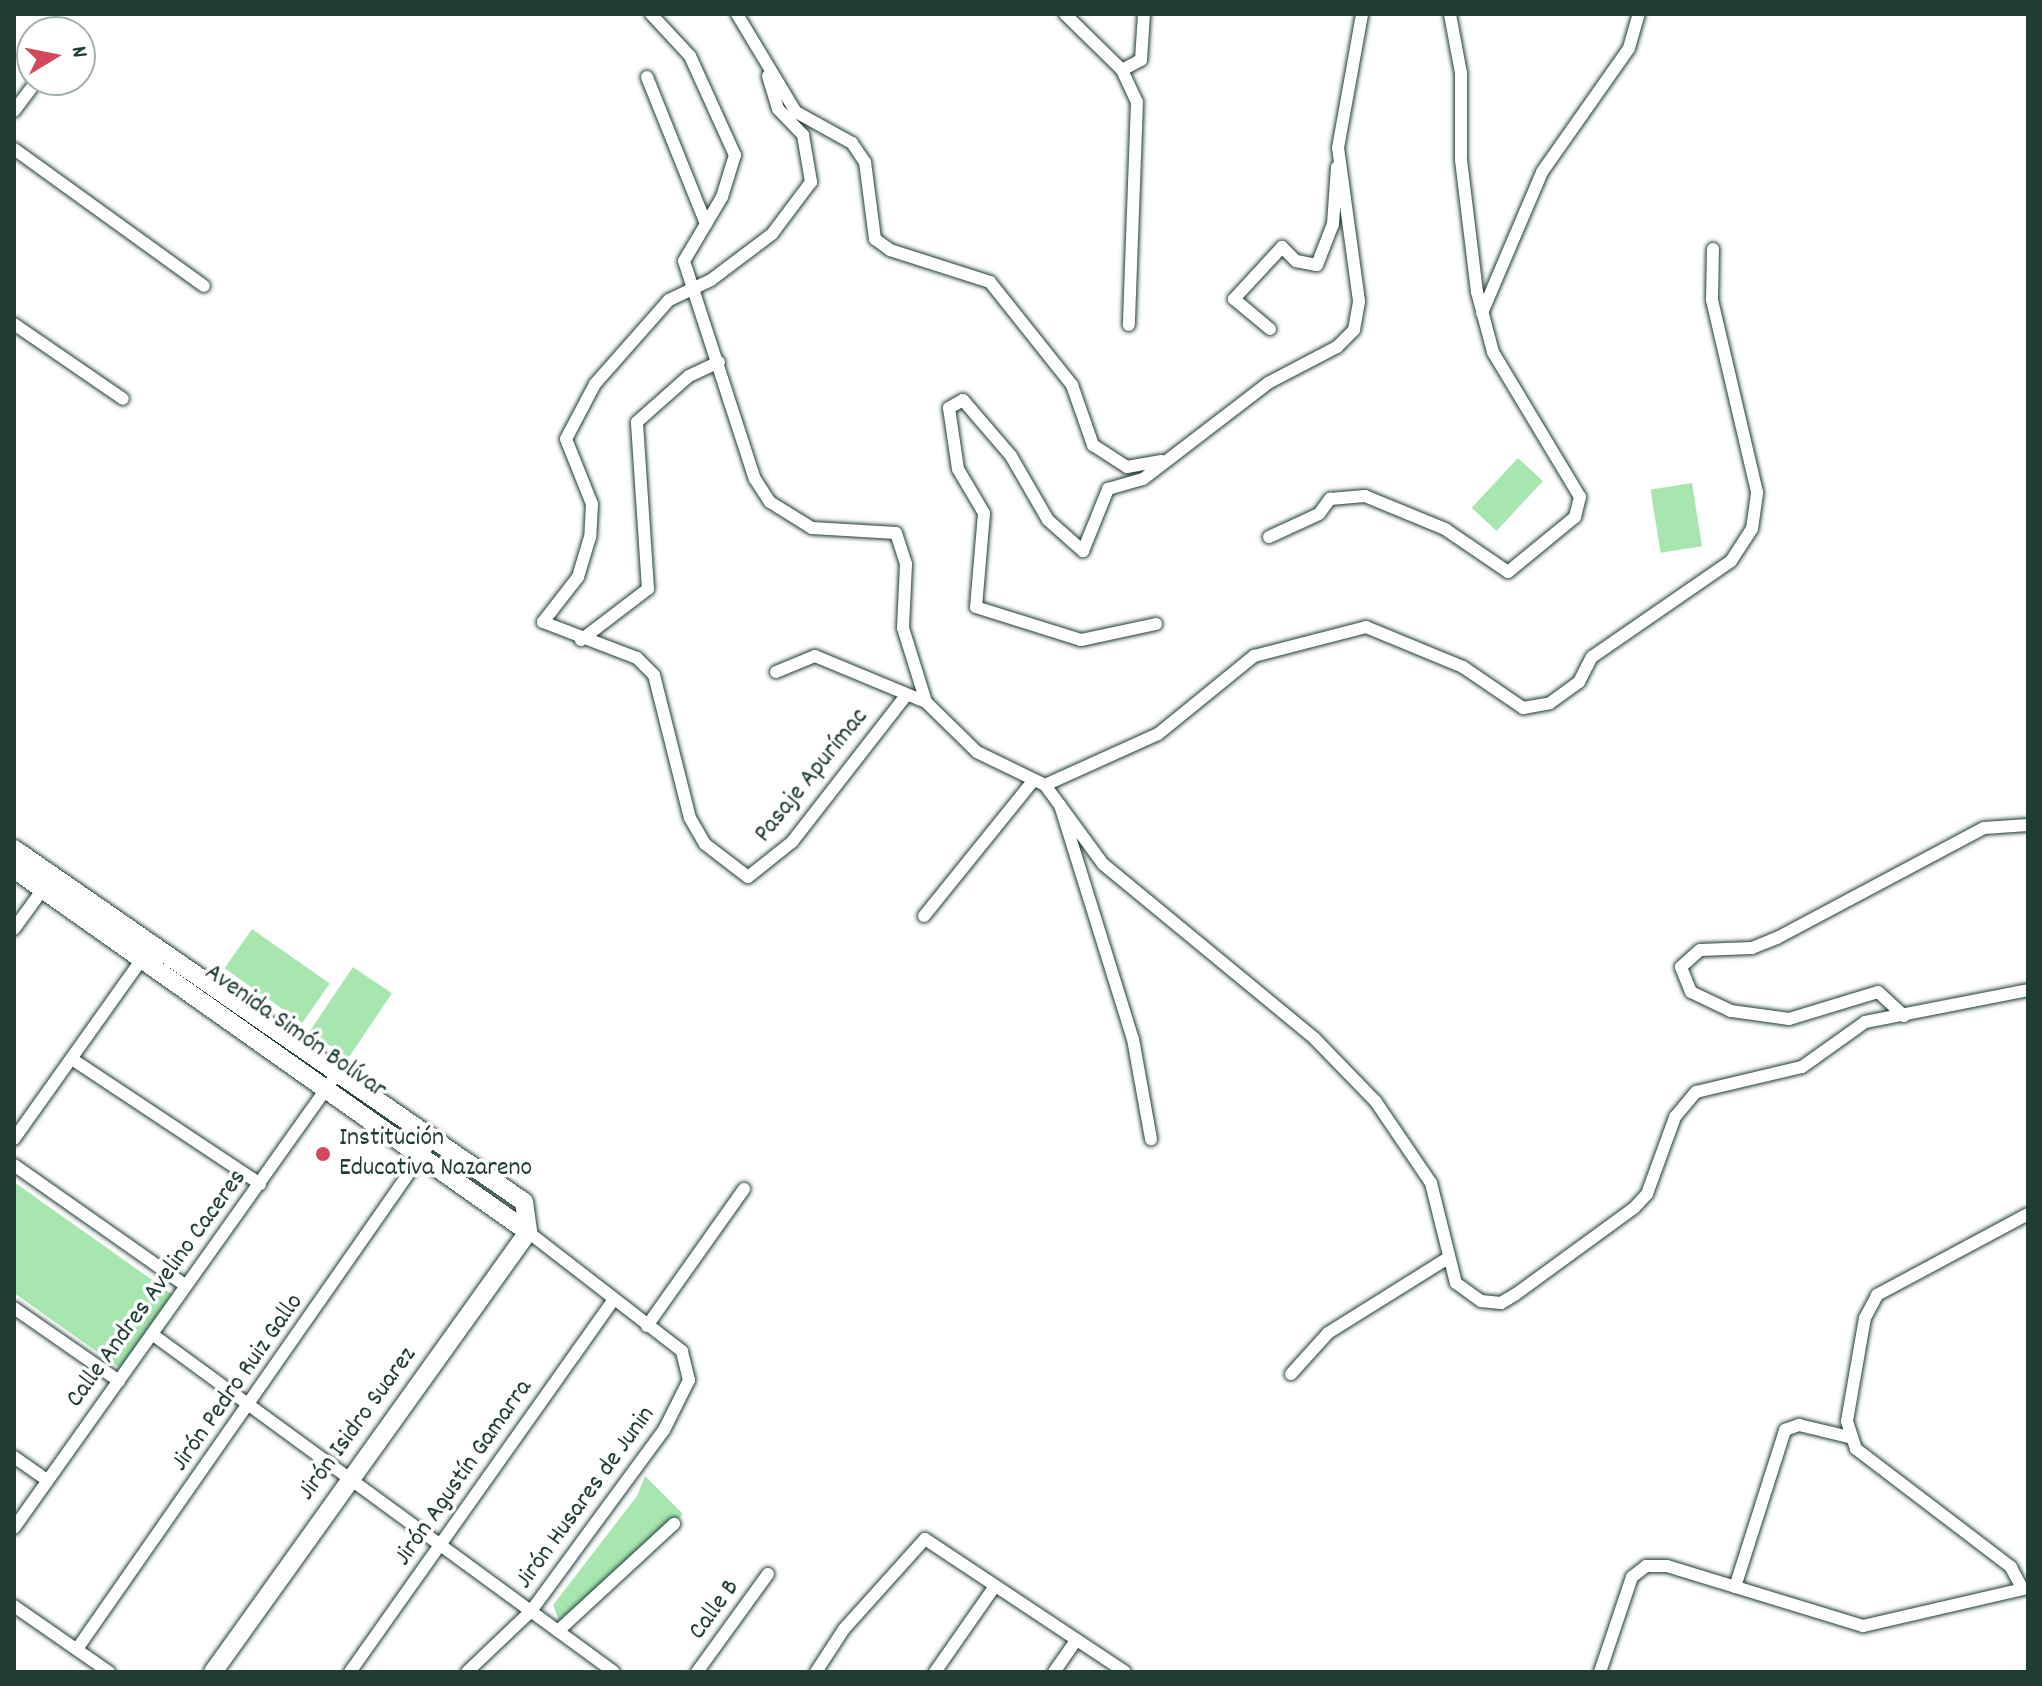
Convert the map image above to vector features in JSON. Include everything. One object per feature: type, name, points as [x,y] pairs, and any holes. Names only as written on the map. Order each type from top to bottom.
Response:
[{"type":"street","points":[[651,14],[690,56],[735,155],[706,224],[684,261],[770,502],[812,528],[896,533],[904,543],[903,628],[926,702],[977,752],[1039,783],[1058,799],[1103,864],[1315,1039],[1376,1102],[1431,1183],[1445,1260],[1456,1283],[1481,1301],[1501,1303],[1634,1208],[1684,1101],[1802,1067],[1865,1022],[2028,990]]},
{"type":"street","points":[[719,362],[689,376],[637,422],[648,589],[581,640],[543,622],[578,577],[595,514],[566,439],[595,384],[669,300],[694,289],[772,234],[811,182],[803,135],[778,109],[768,76],[737,14]]},
{"type":"street","points":[[1065,14],[1122,70],[1137,102],[1129,325]]},
{"type":"street","points":[[1122,70],[1141,60],[1144,14]]},
{"type":"street","points":[[1270,329],[1234,299],[1282,247],[1308,264],[1323,256],[1333,224],[1338,148],[1362,14]]},
{"type":"street","points":[[1269,537],[1319,514],[1330,499],[1365,496],[1445,529],[1508,572],[1575,517],[1580,497],[1493,352],[1482,313],[1450,14]]},
{"type":"street","points":[[1482,313],[1542,172],[1629,48],[1639,14]]},
{"type":"street","points":[[768,76],[796,112],[852,143],[865,162],[875,239],[890,250],[990,282],[1072,385],[1093,445],[1127,467],[1161,461]]},
{"type":"street","points":[[647,77],[706,224]]},
{"type":"street","points":[[1156,624],[1081,640],[976,607],[983,508],[954,457],[954,400],[972,410],[1048,520],[1083,551],[1102,495],[1143,479],[1161,461],[1354,330],[1359,301],[1338,148]]},
{"type":"street","points":[[14,149],[204,286]]},
{"type":"street","points":[[924,916],[1039,783],[1158,734],[1254,656],[1366,627],[1463,667],[1523,708],[1550,703],[1579,682],[1592,657],[1731,561],[1752,529],[1757,492],[1712,300],[1713,249]]},
{"type":"street","points":[[14,324],[123,399]]},
{"type":"street","name":"Pasaje Apurímac","points":[[581,640],[637,658],[654,675],[690,818],[705,844],[748,877],[795,839],[905,697]]},
{"type":"street","points":[[776,672],[815,656],[905,697],[926,702]]},
{"type":"street","points":[[1058,799],[1133,1039],[1151,1139]]},
{"type":"street","points":[[1904,1016],[1878,992],[1789,1019],[1731,1011],[1691,992],[1681,967],[1700,950],[1752,948],[1777,938],[1984,828],[2028,825]]},
{"type":"street","name":"Avenida Simón Bolívar","points":[[14,849],[148,951],[428,1147],[524,1202],[528,1232]]},
{"type":"street","name":"Avenida Simón Bolívar","points":[[14,869],[148,951]]},
{"type":"street","points":[[14,929],[43,889]]},
{"type":"street","points":[[14,1139],[148,951]]},
{"type":"street","points":[[72,1059],[260,1184]]},
{"type":"street","name":"Calle Andres Avelino Caceres","points":[[14,1528],[332,1080]]},
{"type":"street","name":"Avenida Simón Bolívar","points":[[428,1147],[528,1232],[647,1326],[689,1365]]},
{"type":"street","name":"Jirón Pedro Ruiz Gallo","points":[[77,1649],[252,1405],[428,1147]]},
{"type":"street","points":[[14,1165],[186,1286]]},
{"type":"street","points":[[647,1326],[744,1189]]},
{"type":"street","points":[[1849,1437],[1865,1318],[1877,1295],[2028,1214]]},
{"type":"street","name":"Jirón Isidro Suarez","points":[[213,1672],[528,1232]]},
{"type":"street","points":[[1291,1374],[1328,1333],[1445,1260]]},
{"type":"street","name":"Jirón Agustín Gamarra","points":[[350,1672],[613,1301]]},
{"type":"street","points":[[14,1308],[119,1381]]},
{"type":"street","points":[[152,1334],[614,1672]]},
{"type":"street","name":"Jirón Husares de Junin","points":[[467,1672],[531,1611],[664,1430],[689,1365]]},
{"type":"street","points":[[1600,1672],[1637,1569],[1667,1566],[1735,1587],[1863,1626],[2025,1588],[2011,1567],[1849,1437],[1799,1425],[1785,1430],[1735,1587]]},
{"type":"street","points":[[14,1457],[47,1480]]},
{"type":"street","points":[[558,1631],[674,1524]]},
{"type":"street","points":[[816,1672],[844,1629],[925,1539],[1125,1672]]},
{"type":"street","name":"Calle B","points":[[697,1672],[768,1574]]},
{"type":"street","points":[[935,1672],[995,1586]]},
{"type":"street","points":[[14,1606],[109,1672]]},
{"type":"street","points":[[1054,1672],[1076,1640]]},
{"type":"green space","points":[[1518,458],[1543,481],[1496,531],[1472,508]]},
{"type":"green space","points":[[1692,483],[1702,546],[1661,553],[1651,490]]},
{"type":"green space","points":[[252,929],[330,983],[302,1023],[224,968]]},
{"type":"green space","points":[[353,967],[392,993],[348,1058],[309,1032]]},
{"type":"green space","points":[[14,1182],[172,1294],[120,1368],[14,1293]]},
{"type":"green space","points":[[645,1476],[683,1514],[573,1618],[559,1620],[553,1605],[637,1496]]},
{"type":"place","name":"Institución Educativa Nazareno","points":[[323,1154]]}]
